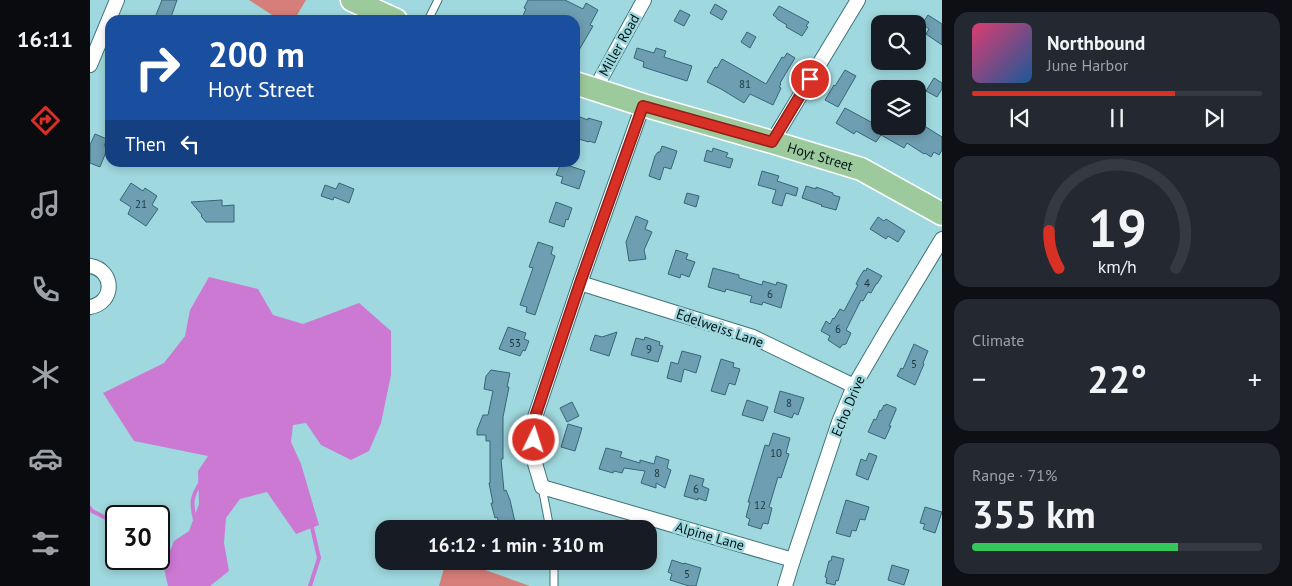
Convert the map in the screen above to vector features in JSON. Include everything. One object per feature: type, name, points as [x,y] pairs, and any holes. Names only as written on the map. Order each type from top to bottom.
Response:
[{"type":"main road","points":[[352,0],[385,15]]},
{"type":"main road","name":"Hoyt Street","points":[[585,86],[643,106],[861,169],[942,214]]},
{"type":"street","points":[[111,15],[117,0]]},
{"type":"street","name":"Miller Road","points":[[585,86],[644,0]]},
{"type":"street","points":[[772,142],[858,0]]},
{"type":"street","points":[[90,65],[105,29]]},
{"type":"street","points":[[542,487],[534,460],[534,420],[643,106]]},
{"type":"street","name":"Echo Drive","points":[[785,586],[839,422],[854,386],[942,239]]},
{"type":"street","points":[[90,266],[104,272],[108,279],[109,287],[107,296],[102,302],[90,307]]},
{"type":"street","name":"Edelweiss Lane","points":[[580,283],[753,337],[854,386]]},
{"type":"street","name":"Alpine Lane","points":[[542,487],[792,560]]},
{"type":"lane","points":[[430,15],[438,0]]},
{"type":"lane","points":[[542,487],[548,520]]},
{"type":"lane","points":[[554,570],[554,586]]},
{"type":"shaded area","points":[[249,0],[306,0],[297,15],[272,15]]},
{"type":"shaded area","points":[[209,277],[258,289],[273,315],[303,324],[359,303],[391,331],[391,375],[381,423],[369,451],[351,460],[321,445],[306,423],[293,425],[291,442],[301,464],[319,525],[296,534],[267,492],[240,499],[226,518],[224,543],[229,571],[210,586],[168,586],[164,570],[170,570],[170,552],[174,541],[189,531],[199,504],[198,471],[208,456],[134,441],[103,393],[164,363],[185,336],[190,310]]},
{"type":"shaded area","points":[[443,570],[485,570],[530,586],[439,586]]},
{"type":"building","points":[[162,0],[177,0],[172,15],[156,15]]},
{"type":"building","points":[[528,0],[565,0],[583,9],[586,3],[598,10],[590,25],[593,26],[580,48],[580,15],[523,15],[526,9],[524,8]]},
{"type":"building","points":[[715,4],[727,11],[722,20],[710,13]]},
{"type":"building","points":[[779,6],[809,22],[802,36],[786,27],[787,25],[773,15]]},
{"type":"building","points":[[680,10],[690,15],[684,26],[674,21]]},
{"type":"building","points":[[928,15],[942,24],[942,45],[926,34],[929,29],[926,27]]},
{"type":"building","points":[[747,32],[756,37],[750,48],[741,42]]},
{"type":"building","points":[[637,48],[654,53],[656,48],[666,51],[664,57],[692,66],[687,81],[643,67],[644,62],[634,58]]},
{"type":"building","points":[[787,53],[795,58],[780,83],[779,87],[781,88],[773,105],[750,94],[744,103],[707,82],[722,59],[766,84],[782,57],[784,58]]},
{"type":"building","points":[[845,70],[856,76],[838,107],[825,100]]},
{"type":"building","points":[[934,78],[942,83],[942,89],[937,97],[926,91]]},
{"type":"building","points":[[845,108],[871,122],[871,135],[881,135],[876,142],[856,131],[854,134],[836,123]]},
{"type":"building","points":[[580,117],[602,122],[595,143],[580,139]]},
{"type":"building","points":[[926,127],[942,137],[942,150],[939,155],[934,152],[931,157],[907,143],[904,148],[881,135],[926,135]]},
{"type":"building","points":[[95,134],[105,138],[105,154],[100,167],[90,163],[90,145]]},
{"type":"building","points":[[662,146],[677,151],[671,169],[664,167],[660,180],[649,176],[655,156],[660,152]]},
{"type":"building","points":[[713,148],[728,153],[726,157],[733,159],[730,168],[704,161],[707,150],[712,152]]},
{"type":"building","points":[[559,167],[573,167],[585,171],[579,189],[561,183],[563,177],[556,175]]},
{"type":"building","points":[[762,171],[779,176],[777,181],[798,188],[796,196],[786,193],[782,206],[772,203],[776,190],[758,185]]},
{"type":"building","points":[[131,183],[143,191],[145,188],[157,196],[152,205],[158,209],[146,226],[128,214],[131,207],[120,200]]},
{"type":"building","points":[[339,183],[354,189],[349,203],[334,197],[333,200],[321,196],[325,185],[336,189]]},
{"type":"building","points":[[806,186],[816,189],[816,187],[840,197],[836,210],[802,198]]},
{"type":"building","points":[[687,193],[699,196],[696,207],[684,203]]},
{"type":"building","points":[[222,200],[222,206],[234,205],[234,222],[206,222],[191,202]]},
{"type":"building","points":[[556,202],[572,208],[564,227],[549,222]]},
{"type":"building","points":[[636,216],[648,221],[645,229],[652,232],[644,250],[646,259],[629,261],[626,242]]},
{"type":"building","points":[[878,217],[884,221],[886,219],[905,231],[898,242],[888,236],[886,239],[870,229]]},
{"type":"building","points":[[538,242],[553,247],[551,254],[555,256],[535,315],[526,312],[527,307],[520,305],[533,268],[529,267]]},
{"type":"building","points":[[676,250],[688,254],[686,259],[695,262],[689,277],[681,274],[680,278],[668,274]]},
{"type":"building","points":[[713,268],[739,275],[739,278],[762,285],[763,281],[776,285],[777,282],[787,285],[781,308],[763,302],[762,305],[750,302],[752,296],[726,289],[725,292],[708,287]]},
{"type":"building","points":[[867,268],[882,276],[871,293],[868,292],[863,301],[861,300],[846,330],[851,333],[846,344],[840,348],[828,340],[830,336],[821,331],[826,321],[830,324],[840,309],[844,311],[858,285],[856,284],[859,278]]},
{"type":"building","points":[[508,327],[526,333],[524,339],[529,341],[525,351],[523,350],[520,356],[499,349]]},
{"type":"building","points":[[617,332],[609,356],[590,350],[595,335],[602,337]]},
{"type":"building","points":[[645,337],[660,342],[659,345],[663,346],[658,362],[631,355],[636,338],[644,340]]},
{"type":"building","points":[[914,344],[928,351],[915,385],[897,376],[901,368],[903,369]]},
{"type":"building","points":[[682,351],[701,356],[696,373],[684,369],[681,382],[667,378],[671,362],[678,364]]},
{"type":"building","points":[[721,359],[734,363],[733,367],[740,369],[735,385],[729,383],[725,395],[711,391]]},
{"type":"building","points":[[491,370],[510,373],[503,417],[503,459],[501,459],[504,491],[506,490],[510,500],[515,520],[498,520],[497,517],[495,518],[489,483],[490,441],[486,441],[486,435],[477,435],[483,415],[488,415],[493,391],[484,389],[486,376]]},
{"type":"building","points":[[780,391],[804,398],[798,415],[794,413],[792,418],[774,412]]},
{"type":"building","points":[[747,400],[768,407],[763,421],[742,415]]},
{"type":"building","points":[[572,402],[579,416],[567,422],[560,408]]},
{"type":"building","points":[[886,404],[896,408],[896,410],[885,439],[868,432],[874,419],[876,420],[880,410]]},
{"type":"building","points":[[568,424],[582,428],[575,451],[561,447]]},
{"type":"building","points":[[773,433],[790,438],[786,453],[789,454],[781,478],[778,477],[769,507],[772,508],[768,524],[763,523],[761,529],[748,525],[750,519],[746,517],[750,502],[748,502],[765,445],[769,446]]},
{"type":"building","points":[[606,448],[622,452],[620,457],[640,463],[640,460],[654,464],[656,456],[669,460],[667,468],[671,470],[665,488],[656,483],[656,488],[641,483],[645,471],[624,468],[622,473],[614,471],[613,473],[599,469]]},
{"type":"building","points":[[869,453],[877,456],[868,480],[856,475],[861,459],[866,461]]},
{"type":"building","points":[[690,475],[704,479],[702,486],[709,489],[706,501],[684,496]]},
{"type":"building","points":[[846,500],[869,507],[865,520],[860,519],[856,531],[852,530],[850,537],[836,533]]},
{"type":"building","points":[[925,507],[942,512],[935,533],[923,529],[925,524],[920,523]]},
{"type":"building","points":[[832,556],[844,559],[838,581],[836,580],[835,585],[826,583],[827,578],[825,577]]},
{"type":"building","points":[[672,560],[701,568],[696,586],[689,586],[670,580],[672,574],[668,572]]},
{"type":"building","points":[[892,565],[909,570],[904,585],[888,580]]},
{"type":"waterway","points":[[195,520],[193,500],[201,482]]},
{"type":"waterway","points":[[90,508],[105,518]]},
{"type":"waterway","points":[[310,586],[319,558],[311,523]]},
{"type":"waterway","points":[[170,552],[174,554]]},
{"type":"route","points":[[534,440],[534,420],[643,106],[772,142],[810,79]]}]
